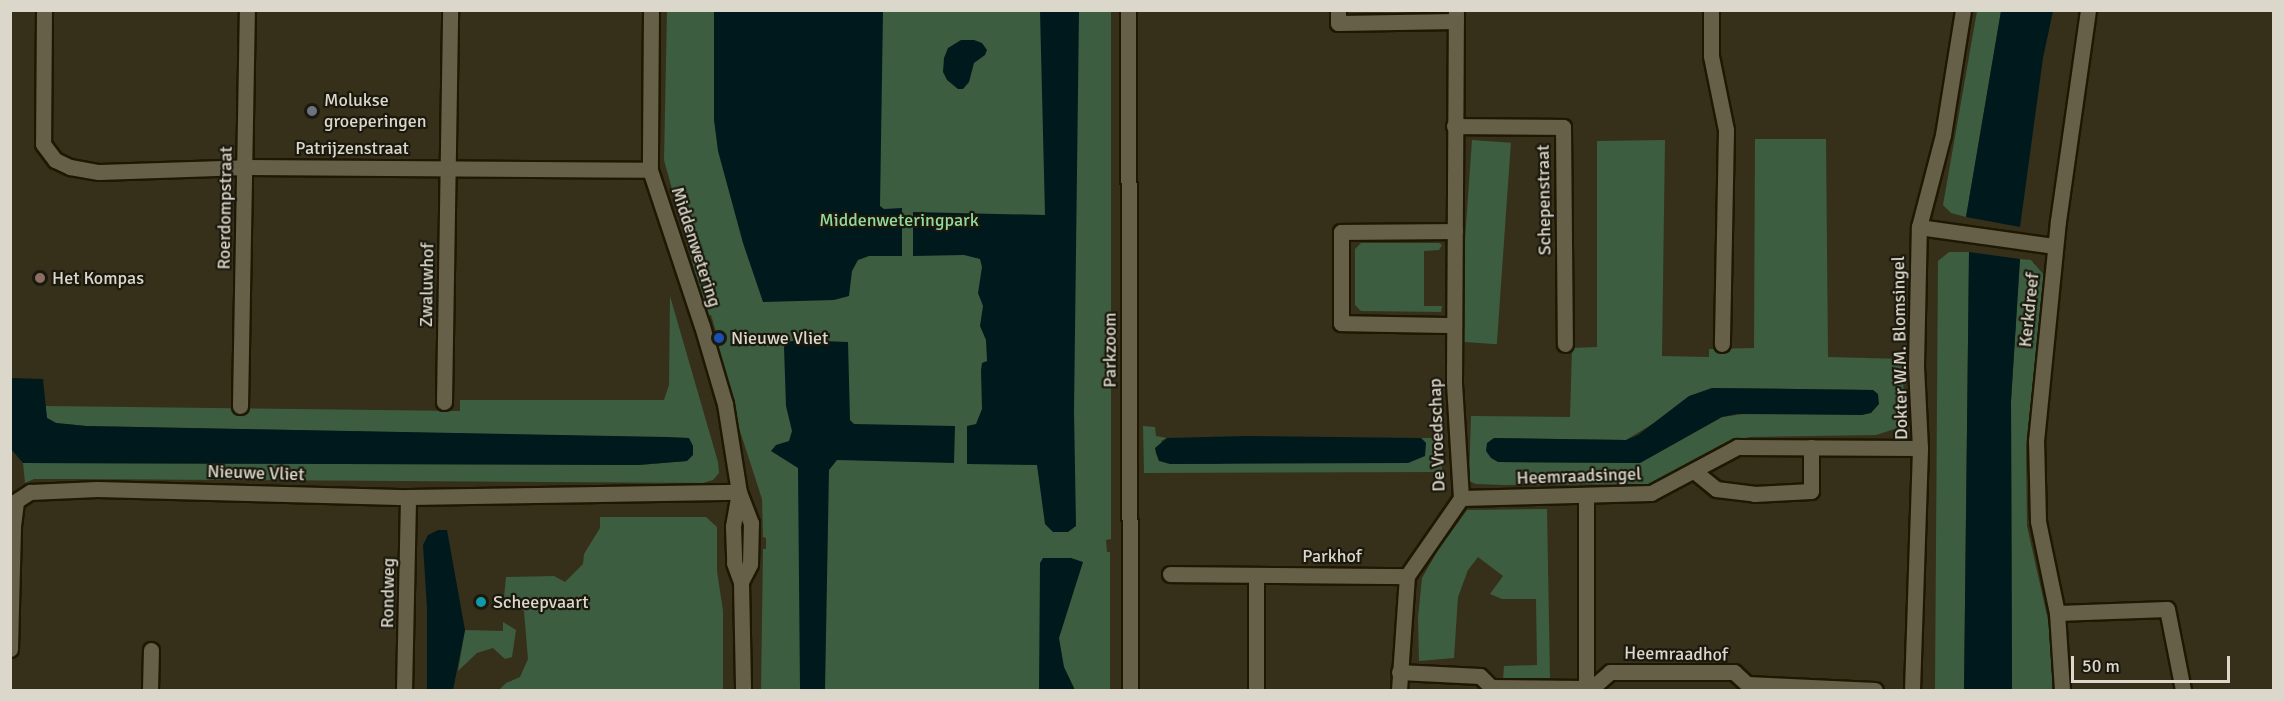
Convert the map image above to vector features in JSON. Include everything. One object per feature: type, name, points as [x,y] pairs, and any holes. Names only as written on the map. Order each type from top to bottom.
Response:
[{"type":"street","name":"Patrijzenstraat","points":[[44,10],[43,144],[56,160],[70,167],[99,172],[246,167],[650,170]]},
{"type":"street","name":"Roerdompstraat","points":[[240,406],[247,10]]},
{"type":"street","name":"Zwaluwhof","points":[[444,402],[450,10]]},
{"type":"street","name":"Middenwetering","points":[[651,10],[650,170],[702,326],[725,404],[739,492],[733,526],[734,562],[741,582],[742,690]]},
{"type":"street","name":"Parkzoom","points":[[1128,10],[1130,63],[1130,690]]},
{"type":"street","name":"De Vroedschap","points":[[1338,10],[1338,23],[1456,16],[1454,325],[1461,498],[1407,576],[1399,690]]},
{"type":"street","points":[[1711,10],[1711,56],[1725,130],[1722,344]]},
{"type":"street","name":"Dokter W.M. Blomsingel","points":[[1912,690],[1920,448],[1916,365],[1919,227],[1943,135],[1963,10]]},
{"type":"street","name":"Kerkdreef","points":[[2062,690],[2057,613],[2038,521],[2036,441],[2055,246],[2088,10]]},
{"type":"street","name":"Schepenstraat","points":[[1454,126],[1563,128],[1565,344]]},
{"type":"street","points":[[1919,227],[2055,246]]},
{"type":"street","points":[[1454,325],[1341,323],[1341,232],[1455,231]]},
{"type":"street","name":"Heemraadsingel","points":[[1461,498],[1651,493],[1737,447],[1920,448]]},
{"type":"street","points":[[1694,471],[1716,489],[1754,494],[1811,491],[1810,447]]},
{"type":"street","name":"Nieuwe Vliet","points":[[10,649],[13,526],[16,501],[30,492],[97,489],[408,497],[739,492]]},
{"type":"street","points":[[1399,672],[1480,676],[1491,687],[1586,688],[1587,496]]},
{"type":"street","name":"Rondweg","points":[[404,690],[408,497]]},
{"type":"street","name":"Parkhof","points":[[1170,573],[1407,576]]},
{"type":"street","points":[[1256,575],[1256,690]]},
{"type":"street","points":[[2057,613],[2167,609],[2183,690]]},
{"type":"street","points":[[150,690],[151,650]]},
{"type":"street","name":"Heemraadhof","points":[[1586,688],[1593,687],[1610,672],[1734,672],[1746,687],[1875,690]]},
{"type":"green space","name":"Middenweteringpark","points":[[667,11],[1111,11],[1111,539],[1106,540],[1107,552],[1110,552],[1110,690],[761,690],[763,549],[766,549],[766,538],[763,537],[762,499],[714,351],[711,336],[716,332],[711,315],[707,316],[664,160]]},
{"type":"green space","points":[[1977,11],[2001,11],[1966,217],[1951,213],[1943,205]]},
{"type":"green space","points":[[1755,139],[1826,139],[1828,357],[1903,359],[1904,426],[1876,435],[1750,437],[1732,441],[1668,479],[1653,484],[1505,485],[1476,484],[1469,481],[1471,416],[1570,417],[1572,348],[1597,347],[1597,141],[1665,140],[1662,356],[1709,357],[1709,349],[1754,348]],"holes":[[[1712,388],[1873,390],[1878,395],[1722,417],[1640,463],[1498,462],[1494,438],[1626,440]]]},
{"type":"green space","points":[[1472,140],[1511,143],[1497,344],[1458,342]]},
{"type":"green space","points":[[1361,243],[1439,243],[1442,245],[1439,250],[1424,251],[1424,306],[1442,306],[1441,312],[1361,311],[1355,305],[1355,249]]},
{"type":"green space","points":[[1949,252],[1969,252],[1964,690],[1935,690],[1938,261]]},
{"type":"green space","points":[[2020,259],[2031,260],[2045,276],[2026,445],[2027,526],[2048,620],[2052,648],[2052,690],[2012,690],[2011,401]]},
{"type":"green space","points":[[670,296],[718,462],[719,473],[713,480],[703,483],[34,479],[25,483],[23,463],[638,465],[687,461],[688,438],[86,426],[56,423],[47,418],[45,406],[460,411],[460,400],[664,400],[669,385]]},
{"type":"green space","points":[[1143,426],[1155,427],[1156,436],[1167,438],[1161,441],[1170,464],[1218,464],[1426,443],[1421,438],[1441,438],[1442,472],[1144,473]]},
{"type":"green space","points":[[1547,509],[1550,678],[1503,680],[1504,666],[1537,665],[1536,599],[1502,599],[1490,594],[1503,576],[1478,557],[1468,570],[1458,597],[1454,658],[1419,661],[1418,618],[1422,578],[1438,550],[1467,510]]},
{"type":"green space","points":[[600,517],[706,517],[717,527],[717,571],[723,611],[723,690],[499,690],[506,683],[520,677],[528,659],[524,611],[504,597],[506,577],[554,576],[565,582],[583,564],[584,554],[600,528]]},
{"type":"green space","points":[[503,622],[516,630],[512,657],[505,659],[493,648],[477,653],[458,671],[465,630],[503,631]]},
{"type":"water","points":[[714,11],[883,11],[880,206],[884,209],[902,208],[902,256],[869,256],[858,260],[852,271],[849,296],[834,300],[763,302],[743,243],[718,151],[714,120]]},
{"type":"water","points":[[1040,11],[1079,11],[1074,411],[1076,526],[1068,532],[1053,532],[1045,524],[1037,465],[967,464],[967,426],[976,424],[982,409],[981,370],[982,363],[987,361],[986,340],[980,326],[983,306],[978,293],[982,267],[980,259],[964,255],[913,256],[913,212],[1045,215]]},
{"type":"water","points":[[2001,11],[2053,11],[2043,58],[2020,227],[1966,217]]},
{"type":"water","points":[[961,40],[974,40],[982,43],[987,50],[985,55],[974,63],[969,82],[963,89],[958,89],[947,80],[943,72],[944,58],[948,48]]},
{"type":"water","points":[[1969,252],[2020,259],[2011,401],[2012,690],[1964,690]]},
{"type":"water","points":[[797,340],[848,342],[850,420],[854,424],[955,426],[954,463],[837,460],[829,470],[825,690],[800,690],[798,468],[771,451],[776,445],[789,441],[792,431],[786,406],[784,347],[788,342]]},
{"type":"water","points":[[11,378],[43,379],[47,418],[56,423],[86,426],[689,438],[693,446],[693,455],[687,461],[638,465],[23,463],[11,449]]},
{"type":"water","points":[[1712,388],[1873,390],[1878,394],[1879,404],[1871,413],[1862,415],[1737,414],[1722,417],[1640,463],[1498,462],[1486,451],[1487,443],[1494,438],[1626,440],[1638,435],[1689,396]]},
{"type":"water","points":[[1245,436],[1421,438],[1426,443],[1425,456],[1408,463],[1170,464],[1159,461],[1155,448],[1167,438]]},
{"type":"water","points":[[438,530],[447,530],[465,630],[453,690],[427,690],[427,608],[423,545],[428,535]]},
{"type":"water","points":[[1043,558],[1071,558],[1083,562],[1059,638],[1064,667],[1075,690],[1039,690],[1040,563]]},
{"type":"place","name":"Molukse groeperingen","points":[[312,111]]},
{"type":"place","name":"Het Kompas","points":[[40,278]]},
{"type":"place","name":"Nieuwe Vliet","points":[[719,338]]},
{"type":"place","name":"Scheepvaart","points":[[481,602]]}]
